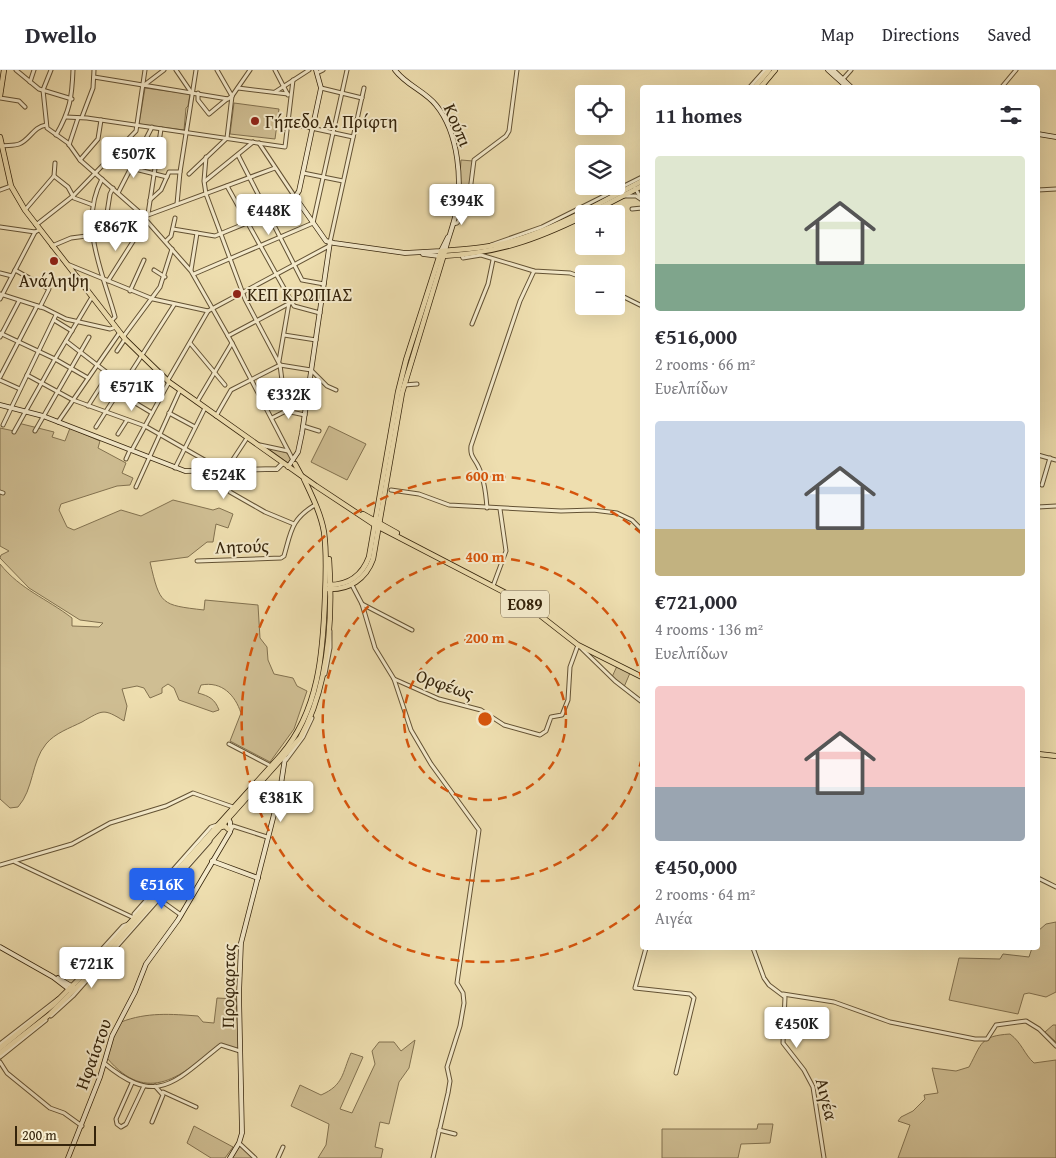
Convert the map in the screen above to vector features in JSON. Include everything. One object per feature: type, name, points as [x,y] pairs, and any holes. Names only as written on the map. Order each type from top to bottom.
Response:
[{"type":"main road","points":[[0,96],[4,70]]},
{"type":"main road","points":[[756,85],[768,70]]},
{"type":"main road","points":[[762,85],[775,70]]},
{"type":"main road","name":"ΕΟ89","points":[[0,137],[11,186],[37,229],[124,338],[140,356],[168,381],[255,444],[354,510],[534,609],[578,645],[640,676]]},
{"type":"main road","points":[[606,205],[624,196],[640,183]]},
{"type":"main road","points":[[442,253],[489,246],[539,232],[640,186]]},
{"type":"main road","points":[[442,253],[450,256],[498,250],[524,243],[575,220]]},
{"type":"main road","points":[[328,587],[353,579],[365,566],[377,524],[404,385],[441,265],[442,253]]},
{"type":"main road","points":[[329,597],[338,590],[352,585],[363,576],[372,564],[398,392],[442,253]]},
{"type":"main road","points":[[441,265],[450,256]]},
{"type":"main road","points":[[0,1048],[95,969],[109,948],[134,918],[297,745],[317,699],[322,677],[328,626],[329,597],[327,554],[323,531],[316,505],[294,462]]},
{"type":"main road","points":[[227,818],[233,808],[272,766],[296,736],[311,702],[323,642],[330,574],[328,542],[323,531]]},
{"type":"main road","points":[[330,574],[334,581],[342,584]]},
{"type":"main road","points":[[328,587],[338,590]]},
{"type":"main road","points":[[1040,754],[1056,756]]},
{"type":"main road","points":[[219,826],[225,826],[228,832]]},
{"type":"main road","points":[[0,1055],[29,1032],[109,948],[142,917],[210,839],[219,826]]},
{"type":"street","points":[[16,70],[43,90],[72,99]]},
{"type":"street","points":[[30,82],[34,70]]},
{"type":"street","points":[[51,70],[43,90],[47,128],[146,218],[192,273],[252,379],[294,462]]},
{"type":"street","points":[[56,135],[66,117],[72,99],[73,70]]},
{"type":"street","points":[[69,146],[93,88],[94,70]]},
{"type":"street","points":[[0,299],[37,229],[73,196],[136,131],[145,70]]},
{"type":"street","points":[[142,86],[164,70]]},
{"type":"street","points":[[176,70],[192,92]]},
{"type":"street","points":[[176,204],[196,70]]},
{"type":"street","points":[[189,174],[227,138],[230,98],[218,70]]},
{"type":"street","points":[[198,94],[198,100],[209,114],[230,98],[250,70]]},
{"type":"street","points":[[274,70],[291,100]]},
{"type":"street","points":[[274,92],[309,70]]},
{"type":"street","points":[[295,197],[299,192],[321,88],[317,72],[323,70]]},
{"type":"street","points":[[313,223],[347,70]]},
{"type":"street","name":"Κούπι","points":[[395,70],[403,79],[435,104],[455,143],[457,179],[453,224],[442,253]]},
{"type":"street","points":[[453,224],[458,223],[465,213],[474,160],[506,136],[509,131],[517,70]]},
{"type":"street","points":[[752,85],[764,70]]},
{"type":"street","points":[[828,70],[846,85]]},
{"type":"street","points":[[833,70],[848,85]]},
{"type":"street","points":[[843,79],[851,70]]},
{"type":"street","points":[[1004,85],[1016,70]]},
{"type":"street","points":[[94,77],[142,86],[230,98]]},
{"type":"street","points":[[66,117],[101,120],[285,146],[293,80]]},
{"type":"street","points":[[238,88],[288,94]]},
{"type":"street","points":[[321,88],[362,98]]},
{"type":"street","points":[[290,468],[298,452],[329,244],[364,88]]},
{"type":"street","points":[[0,96],[19,101],[25,107]]},
{"type":"street","points":[[80,160],[98,139],[101,120]]},
{"type":"street","points":[[288,123],[353,137]]},
{"type":"street","points":[[1,146],[18,144],[25,141],[38,126],[46,125]]},
{"type":"street","points":[[118,193],[152,127]]},
{"type":"street","points":[[106,282],[146,218],[161,129]]},
{"type":"street","points":[[1040,134],[1056,138]]},
{"type":"street","points":[[204,181],[252,142]]},
{"type":"street","points":[[259,143],[298,202],[329,244]]},
{"type":"street","points":[[114,153],[131,168],[167,177]]},
{"type":"street","points":[[238,155],[294,266],[304,281],[324,284]]},
{"type":"street","points":[[206,157],[204,181],[206,194],[243,293],[279,363]]},
{"type":"street","points":[[25,210],[54,176],[55,164]]},
{"type":"street","points":[[146,218],[176,204],[275,168]]},
{"type":"street","points":[[150,200],[162,190],[170,172],[180,172]]},
{"type":"street","points":[[303,173],[343,181]]},
{"type":"street","points":[[54,176],[68,187],[73,196],[93,205]]},
{"type":"street","points":[[489,246],[498,241],[542,227],[640,178]]},
{"type":"street","points":[[102,180],[93,205],[92,234],[115,317],[111,321]]},
{"type":"street","points":[[0,190],[11,186]]},
{"type":"street","points":[[227,186],[290,303],[295,307],[320,314]]},
{"type":"street","points":[[104,232],[110,194],[113,188]]},
{"type":"street","points":[[634,188],[640,197]]},
{"type":"street","points":[[1040,190],[1056,191]]},
{"type":"street","points":[[624,196],[631,195],[640,199]]},
{"type":"street","points":[[173,229],[212,236],[298,202]]},
{"type":"street","points":[[632,209],[640,208]]},
{"type":"street","points":[[166,241],[171,236],[175,218]]},
{"type":"street","points":[[107,222],[122,230]]},
{"type":"street","points":[[192,273],[313,223]]},
{"type":"street","points":[[0,227],[37,229]]},
{"type":"street","points":[[52,246],[62,240],[92,234],[140,229]]},
{"type":"street","points":[[192,273],[197,233]]},
{"type":"street","points":[[126,459],[208,312],[277,276],[329,244],[418,253],[442,253]]},
{"type":"street","points":[[117,351],[124,338],[153,299],[165,277],[172,248]]},
{"type":"street","points":[[461,254],[463,258],[481,255],[534,271],[575,275]]},
{"type":"street","points":[[130,291],[144,260]]},
{"type":"street","points":[[472,324],[488,284],[493,260]]},
{"type":"street","points":[[65,263],[106,282],[153,299],[208,312]]},
{"type":"street","points":[[16,270],[49,289],[38,306],[0,379],[20,389]]},
{"type":"street","points":[[154,270],[165,277]]},
{"type":"street","points":[[487,508],[486,491],[477,465],[471,456],[471,446],[520,301],[534,271]]},
{"type":"street","points":[[0,273],[12,276]]},
{"type":"street","points":[[1,294],[38,306],[56,315],[110,329],[116,328]]},
{"type":"street","points":[[14,432],[55,358],[92,298]]},
{"type":"street","points":[[625,298],[640,305]]},
{"type":"street","points":[[19,301],[1,335],[55,358],[88,378]]},
{"type":"street","points":[[228,336],[290,303]]},
{"type":"street","points":[[286,411],[279,363],[290,303]]},
{"type":"street","points":[[96,427],[174,304]]},
{"type":"street","points":[[3,425],[56,315]]},
{"type":"street","points":[[54,320],[72,330]]},
{"type":"street","points":[[58,422],[120,332]]},
{"type":"street","points":[[284,335],[316,340]]},
{"type":"street","points":[[35,430],[89,337]]},
{"type":"street","points":[[66,340],[114,378],[127,398],[152,413]]},
{"type":"street","points":[[190,343],[225,385]]},
{"type":"street","points":[[197,402],[232,343]]},
{"type":"street","points":[[216,416],[231,390],[279,363],[311,370],[327,386],[336,390]]},
{"type":"street","points":[[136,404],[156,370]]},
{"type":"street","points":[[27,375],[73,400],[145,426],[224,470]]},
{"type":"street","points":[[88,406],[102,384]]},
{"type":"street","points":[[404,385],[417,384]]},
{"type":"street","points":[[136,487],[180,390]]},
{"type":"street","points":[[0,405],[43,416],[175,469],[188,472],[277,469],[283,463]]},
{"type":"street","points":[[175,469],[205,408]]},
{"type":"street","points":[[272,418],[286,411],[304,415]]},
{"type":"street","points":[[169,413],[195,427]]},
{"type":"street","points":[[118,434],[127,420]]},
{"type":"street","points":[[303,426],[319,431]]},
{"type":"street","points":[[247,438],[224,470],[227,486],[234,496],[294,524]]},
{"type":"street","points":[[255,444],[289,452]]},
{"type":"street","points":[[1040,456],[1056,460]]},
{"type":"street","points":[[1042,486],[1050,458]]},
{"type":"street","points":[[391,490],[419,494],[449,505],[500,509],[599,511],[624,516],[640,528]]},
{"type":"street","name":"Λητούς","points":[[197,561],[281,558],[284,556],[287,538],[294,524],[316,505]]},
{"type":"street","points":[[1040,507],[1056,506]]},
{"type":"street","points":[[493,586],[506,551],[500,509]]},
{"type":"street","name":"Ορφέως","points":[[352,585],[362,604],[373,643],[394,679],[439,699],[481,710],[504,725],[540,735],[546,731],[551,717],[562,715],[568,700],[570,668],[578,645]]},
{"type":"street","points":[[362,604],[412,630]]},
{"type":"street","points":[[578,645],[615,681],[640,700]]},
{"type":"street","points":[[394,679],[411,730],[431,764],[479,830],[457,983],[463,994],[464,1003],[460,1026],[447,1067],[450,1084],[433,1158]]},
{"type":"street","points":[[229,744],[272,766]]},
{"type":"street","name":"Προφαρτας","points":[[230,1158],[239,1143],[242,1133],[240,943],[282,785],[282,765],[285,759]]},
{"type":"street","points":[[256,788],[278,799]]},
{"type":"street","points":[[0,865],[72,844],[110,823],[166,806],[193,794],[233,808]]},
{"type":"street","points":[[227,818],[228,832]]},
{"type":"street","points":[[228,832],[233,826],[267,837]]},
{"type":"street","name":"Ηφαίστου","points":[[68,1158],[82,1126],[112,1036],[135,992],[146,964],[181,915],[228,832]]},
{"type":"street","points":[[212,861],[258,878]]},
{"type":"street","points":[[15,862],[134,918]]},
{"type":"street","points":[[1040,879],[1056,887]]},
{"type":"street","points":[[163,902],[181,915]]},
{"type":"street","points":[[0,947],[72,989]]},
{"type":"street","points":[[645,950],[635,988],[690,994],[694,998],[676,1073]]},
{"type":"street","points":[[753,950],[764,978],[769,985],[783,994],[834,1002],[890,1022],[975,1039],[987,1039],[993,1026],[1002,1022],[1026,1021],[1039,1029],[1056,1046]]},
{"type":"street","points":[[29,1032],[64,1005],[95,969]]},
{"type":"street","name":"Αιγέα","points":[[783,994],[786,1003],[783,1043],[804,1070],[813,1087],[824,1158]]},
{"type":"street","points":[[0,1044],[53,1001],[61,998]]},
{"type":"street","points":[[104,1063],[132,1083],[154,1086],[175,1080],[186,1074],[221,1045],[241,1051]]},
{"type":"street","points":[[0,1062],[7,1073],[50,1108],[64,1113],[82,1126]]},
{"type":"street","points":[[132,1083],[116,1119],[117,1124],[121,1127],[126,1124],[144,1086]]},
{"type":"street","points":[[154,1086],[162,1092],[196,1107]]},
{"type":"street","points":[[152,1122],[162,1098],[162,1092]]},
{"type":"street","points":[[439,1130],[455,1134]]},
{"type":"street","points":[[239,1143],[255,1158]]},
{"type":"street","points":[[278,1158],[284,1147]]},
{"type":"shaded area","points":[[145,88],[190,94],[186,108],[184,130],[139,124]]},
{"type":"shaded area","name":"Γήπεδο Α. Πρίφτη","points":[[234,103],[279,109],[275,139],[230,134]]},
{"type":"shaded area","points":[[461,160],[473,161],[469,190],[459,189]]},
{"type":"shaded area","points":[[18,423],[54,432],[52,437],[65,441],[70,428],[100,441],[98,448],[126,463],[122,473],[133,478],[130,485],[117,486],[61,504],[59,510],[67,527],[74,530],[121,510],[141,516],[173,500],[213,510],[219,508],[233,514],[228,528],[216,524],[213,542],[207,542],[188,557],[150,562],[160,595],[171,604],[204,610],[205,600],[258,605],[260,638],[267,647],[268,660],[274,674],[293,678],[297,686],[307,691],[294,729],[270,762],[230,741],[241,713],[235,700],[221,687],[209,684],[201,685],[198,693],[216,703],[219,710],[213,712],[179,700],[174,688],[168,684],[162,688],[162,693],[150,698],[144,688],[137,686],[122,689],[127,706],[124,721],[112,714],[103,712],[58,734],[41,751],[27,792],[18,807],[10,808],[0,799],[0,564],[16,581],[72,618],[72,626],[99,627],[103,623],[80,620],[29,588],[0,558],[1,555],[9,551],[0,546],[0,428],[14,431]]},
{"type":"shaded area","points":[[329,426],[366,444],[347,480],[311,462]]},
{"type":"shaded area","points":[[274,449],[287,453],[292,460],[288,463],[270,450]]},
{"type":"shaded area","points":[[617,666],[630,673],[624,687],[612,677]]},
{"type":"shaded area","points":[[1056,922],[1056,992],[1046,997],[1029,993],[1024,994],[1018,1014],[949,1000],[959,958],[1000,959],[1003,954],[1029,957],[1031,950],[1040,950],[1040,929],[1046,924]]},
{"type":"shaded area","points":[[217,998],[236,999],[239,1049],[221,1044],[179,1075],[165,1081],[151,1083],[137,1081],[122,1073],[107,1058],[112,1041],[121,1022],[150,1015],[169,1014],[198,1016],[203,1022],[214,1023]]},
{"type":"shaded area","points":[[1053,1025],[1056,1025],[1056,1042],[1045,1032]]},
{"type":"shaded area","points":[[1010,1034],[1034,1063],[1056,1060],[1056,1158],[898,1158],[910,1125],[898,1121],[901,1117],[913,1111],[925,1099],[924,1095],[938,1093],[932,1068],[956,1071],[969,1067],[983,1042],[993,1037]]},
{"type":"shaded area","points":[[415,1040],[409,1068],[399,1082],[389,1124],[380,1122],[375,1147],[383,1149],[381,1158],[318,1158],[326,1145],[329,1124],[291,1106],[300,1085],[321,1095],[338,1083],[351,1053],[363,1057],[340,1109],[352,1113],[375,1064],[372,1051],[379,1042],[394,1042],[401,1051]]},
{"type":"shaded area","points":[[758,1124],[773,1124],[770,1143],[741,1144],[738,1158],[662,1158],[662,1129],[757,1129]]},
{"type":"shaded area","points":[[194,1126],[233,1147],[225,1158],[211,1158],[187,1143]]},
{"type":"shaded area","points":[[239,1145],[253,1158],[231,1158]]},
{"type":"place","name":"Γήπεδο Α. Πρίφτη","points":[[255,121]]},
{"type":"place","name":"Ανάληψη","points":[[54,261]]},
{"type":"place","name":"ΚΕΠ ΚΡΩΠΙΑΣ","points":[[237,294]]}]
